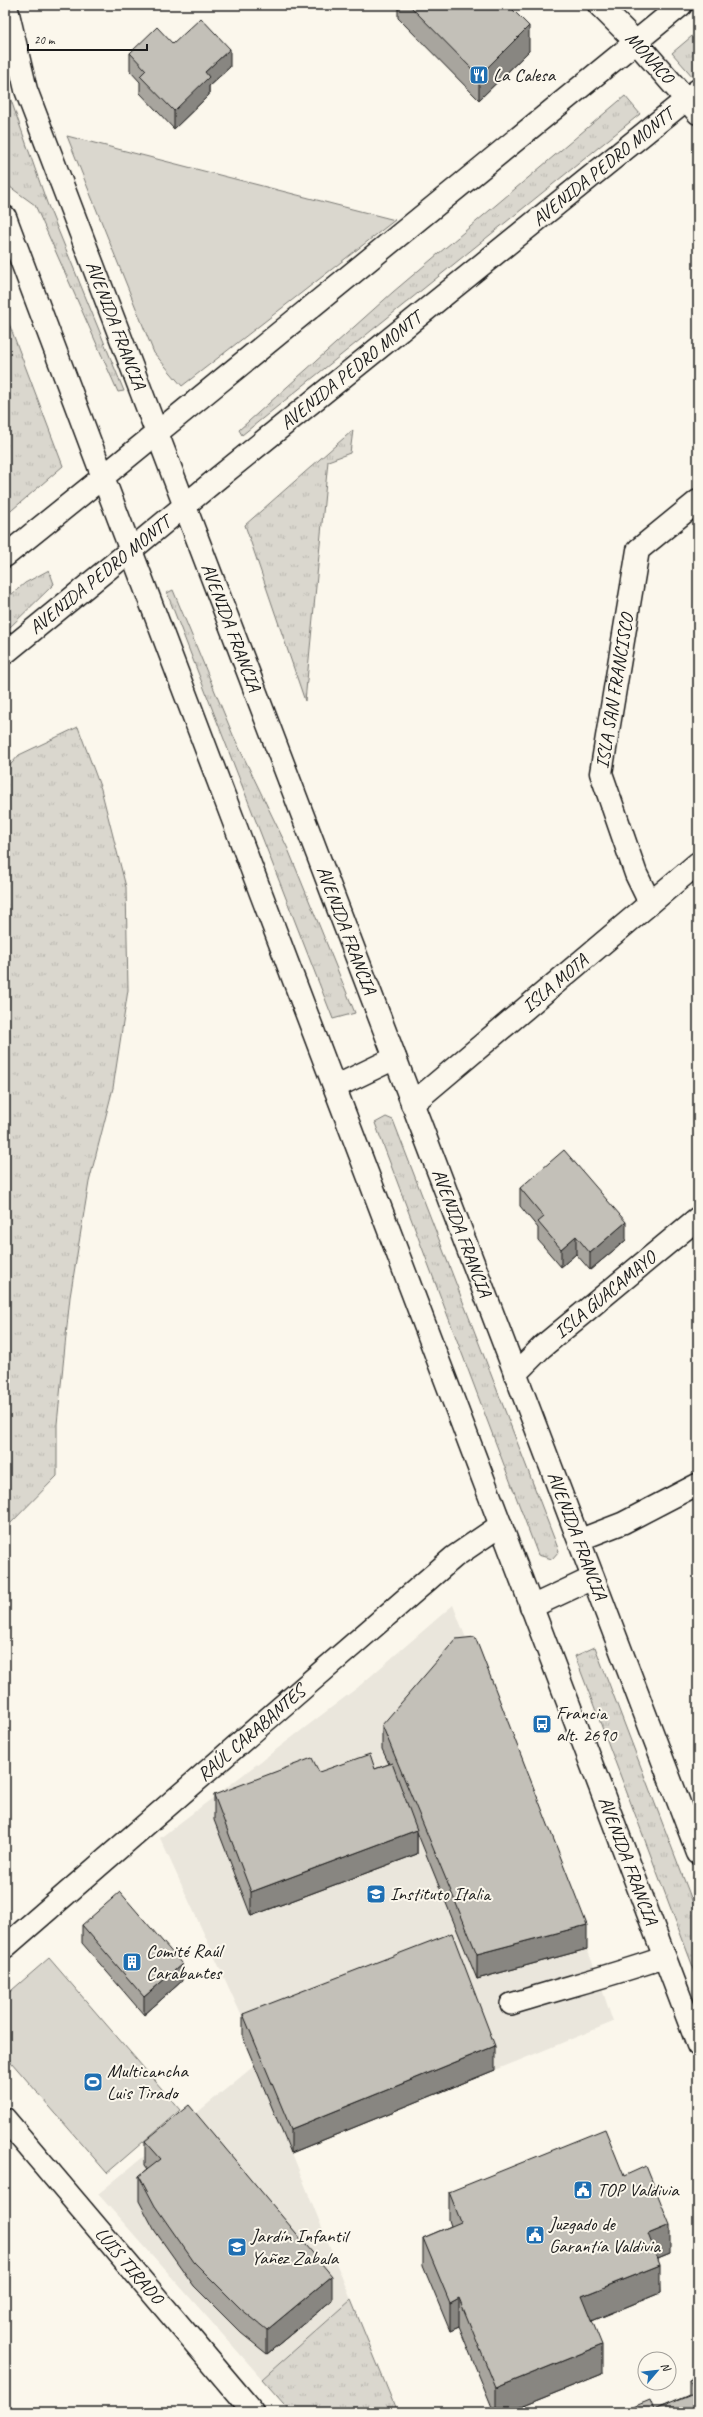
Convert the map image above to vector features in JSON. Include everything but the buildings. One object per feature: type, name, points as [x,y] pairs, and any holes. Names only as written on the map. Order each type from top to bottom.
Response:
[{"type":"main road","name":"AVENIDA FRANCIA","points":[[6,5],[26,90],[698,1853]]},
{"type":"main road","name":"MÓNACO","points":[[599,5],[694,101]]},
{"type":"main road","points":[[5,556],[637,43],[681,5]]},
{"type":"main road","name":"AVENIDA PEDRO MONTT","points":[[5,653],[185,506],[694,101]]},
{"type":"main road","name":"AVENIDA FRANCIA","points":[[5,217],[698,2045]]},
{"type":"main road","name":"ISLA SAN FRANCISCO","points":[[650,903],[636,874],[601,773],[638,550],[698,501]]},
{"type":"main road","name":"ISLA MOTA","points":[[412,1104],[698,862]]},
{"type":"main road","points":[[335,1087],[395,1058]]},
{"type":"main road","name":"ISLA GUACAMAYO","points":[[515,1374],[542,1347],[698,1218]]},
{"type":"main road","name":"RAÚL CARABANTES","points":[[5,1947],[454,1557],[501,1525]]},
{"type":"main road","points":[[532,1607],[593,1578]]},
{"type":"main road","name":"LUIS TIRADO","points":[[5,2119],[253,2412]]},
{"type":"lane","points":[[579,1540],[623,1523],[698,1484]]},
{"type":"lane","points":[[510,2004],[598,1977],[614,1975],[665,1957]]},
{"type":"shaded area","name":"Instituto Italia","points":[[453,1605],[598,1977],[613,2022],[292,2153],[351,2300],[262,2379],[98,2194],[254,2066],[256,2070],[243,2038],[250,2034],[160,1838],[357,1688]]},
{"type":"green space","points":[[698,31],[698,72],[693,77],[672,53]]},
{"type":"green space","points":[[5,83],[47,203],[124,391],[118,392],[35,205],[10,187],[5,169]]},
{"type":"green space","points":[[625,96],[640,114],[242,435],[239,430],[393,292]]},
{"type":"green space","points":[[67,136],[395,220],[182,386],[154,353]]},
{"type":"green space","points":[[5,313],[63,466],[5,516]]},
{"type":"green space","points":[[353,430],[350,453],[328,461],[305,701],[245,525]]},
{"type":"green space","points":[[49,570],[54,584],[5,632],[5,600],[25,583]]},
{"type":"green space","points":[[173,590],[233,735],[288,849],[355,1013],[333,1019],[167,593]]},
{"type":"green space","points":[[78,727],[101,789],[126,887],[128,990],[113,1088],[89,1182],[70,1297],[57,1424],[57,1476],[5,1529],[5,771],[19,755]]},
{"type":"green space","points":[[386,1117],[393,1120],[559,1551],[552,1559],[538,1555],[375,1123]]},
{"type":"green space","points":[[595,1647],[698,1916],[698,1980],[575,1656]]},
{"type":"green space","name":"Multicancha Luis Tirado","points":[[49,1958],[180,2110],[107,2173],[5,2055],[5,1996]]},
{"type":"green space","points":[[351,2300],[397,2412],[291,2412],[262,2379]]},
{"type":"place","name":"La Calesa","points":[[479,75]]},
{"type":"place","name":"Francia alt. 2690","points":[[542,1724]]},
{"type":"place","name":"Instituto Italia","points":[[376,1894]]},
{"type":"place","name":"Comité Raúl Carabantes","points":[[132,1962]]},
{"type":"place","name":"Multicancha Luis Tirado","points":[[93,2082]]},
{"type":"place","name":"TOP Valdivia","points":[[583,2190]]},
{"type":"place","name":"Juzgado de Garantía Valdivia","points":[[535,2235]]},
{"type":"place","name":"Jardín Infantil Yañez Zabala","points":[[237,2247]]}]
